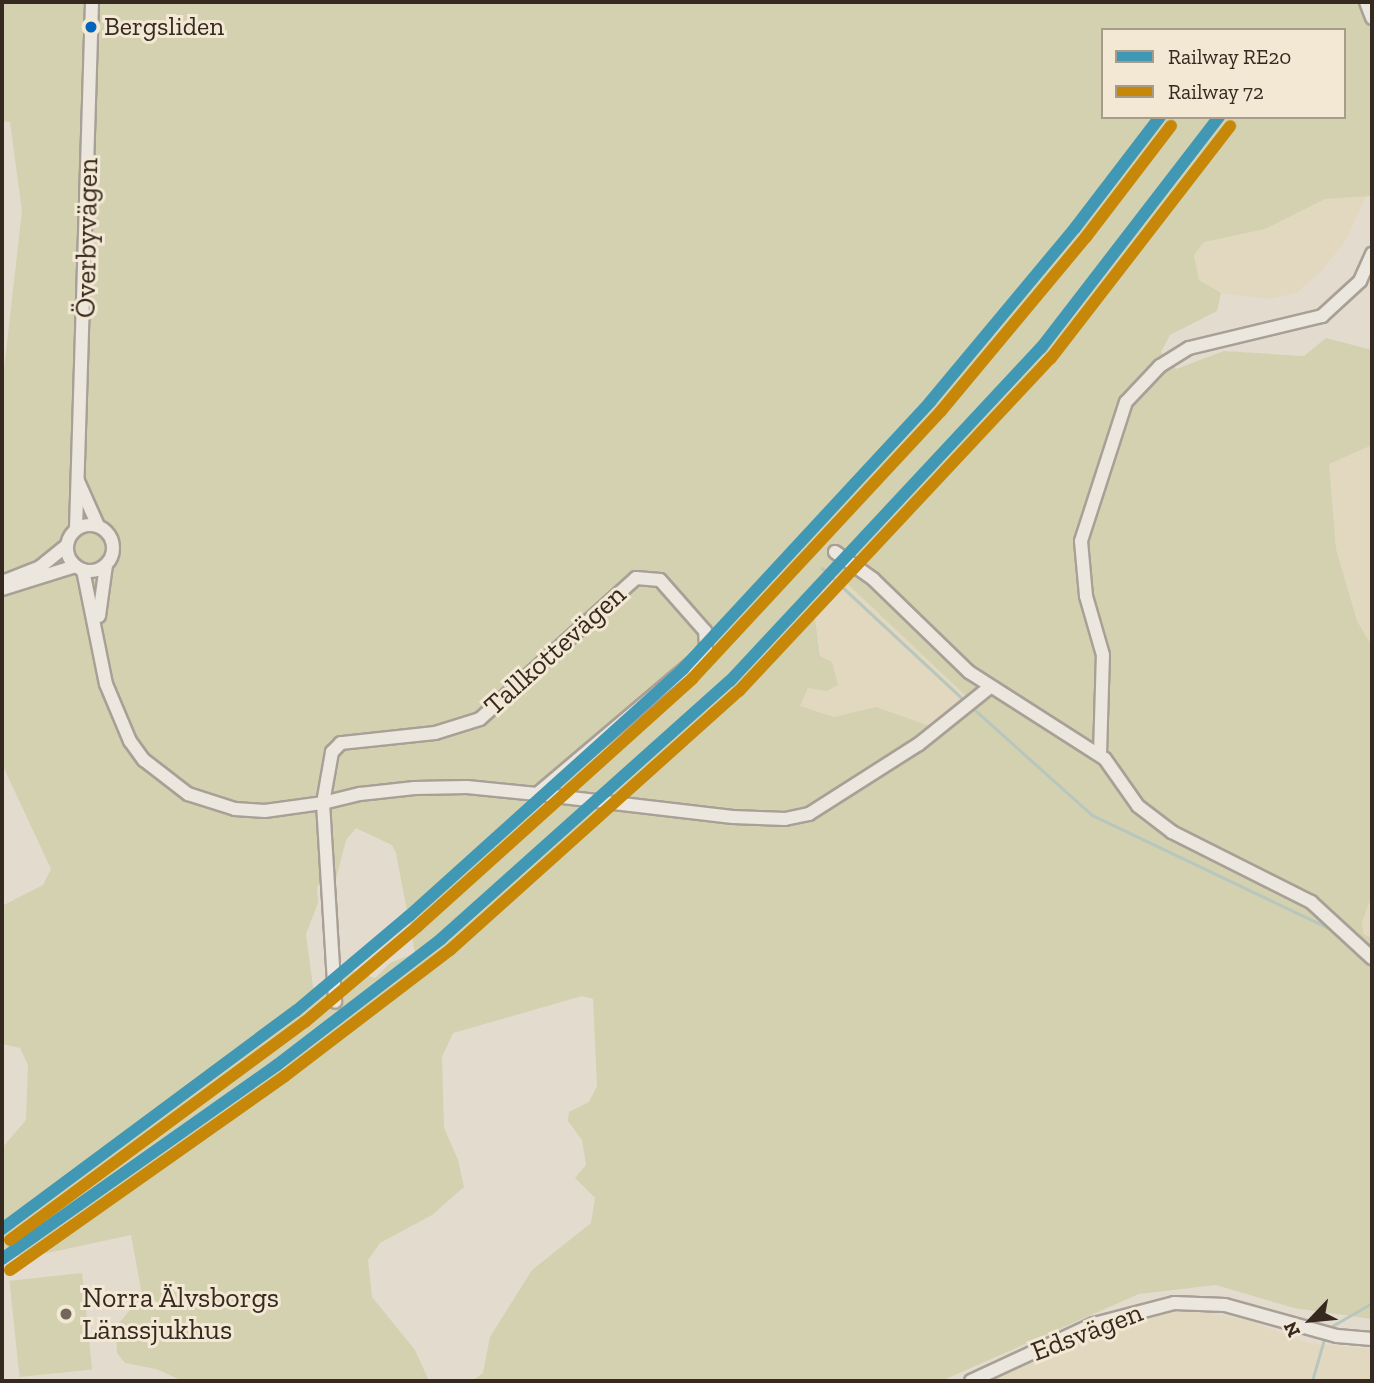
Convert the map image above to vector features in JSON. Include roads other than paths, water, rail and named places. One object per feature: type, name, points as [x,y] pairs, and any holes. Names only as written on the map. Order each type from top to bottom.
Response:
[{"type":"street","name":"Överbyvägen","points":[[76,529],[76,473],[85,343],[92,2]]},
{"type":"street","points":[[1366,2],[1372,18]]},
{"type":"street","points":[[1100,754],[1103,654],[1086,596],[1081,541],[1126,402],[1160,366],[1189,348],[1322,316],[1360,281],[1372,254]]},
{"type":"street","name":"Överbyvägen","points":[[76,473],[98,526]]},
{"type":"street","points":[[2,582],[40,567],[67,545],[76,529],[98,526],[107,531],[114,546],[106,565],[98,630]]},
{"type":"street","points":[[67,545],[79,568],[98,630],[115,715],[144,760],[162,776],[188,794],[234,809],[265,811],[415,788],[467,787],[540,792],[733,817],[785,819],[809,814],[919,744],[990,687]]},
{"type":"street","points":[[835,552],[873,579],[954,660],[990,687],[1100,754],[1138,806],[1172,832],[1311,902],[1372,958]]},
{"type":"street","points":[[2,589],[79,568],[106,565]]},
{"type":"street","name":"Tallkottevägen","points":[[323,803],[332,752],[341,743],[435,733],[480,719],[635,578],[660,580],[705,631],[706,648],[540,792]]},
{"type":"street","points":[[323,803],[335,1002]]},
{"type":"street","name":"Edsvägen","points":[[971,1381],[1094,1324],[1174,1303],[1224,1305],[1337,1336],[1372,1339]]},
{"type":"waterway","points":[[822,568],[966,702]]},
{"type":"waterway","points":[[974,709],[1092,815],[1331,929]]},
{"type":"waterway","points":[[1327,1329],[1372,1303]]},
{"type":"waterway","points":[[1312,1381],[1325,1336]]},
{"type":"rail line","name":"RE20","points":[[2,1229],[296,1011],[409,916],[683,669],[930,402],[1075,228],[1158,119]]},
{"type":"rail line","name":"RE20","points":[[2,1259],[277,1065],[441,939],[730,681],[1041,348],[1217,119]]},
{"type":"rail line","name":"72","points":[[10,1240],[305,1022],[418,926],[692,679],[941,411],[1086,237],[1171,126]]},
{"type":"rail line","name":"72","points":[[10,1270],[285,1076],[450,950],[739,691],[1051,358],[1230,126]]},
{"type":"place","name":"Bergsliden","points":[[91,27]]},
{"type":"place","name":"Norra Älvsborgs Länssjukhus","points":[[66,1314]]}]
